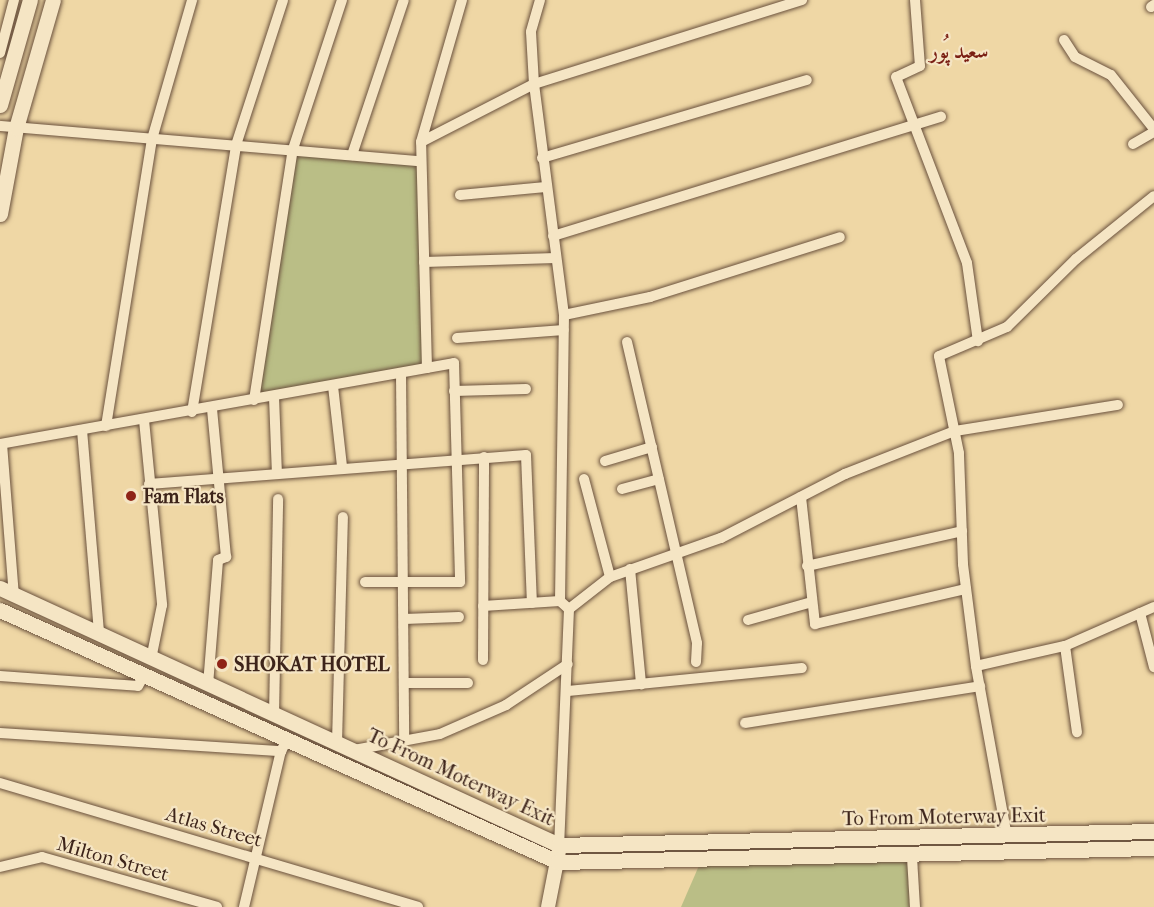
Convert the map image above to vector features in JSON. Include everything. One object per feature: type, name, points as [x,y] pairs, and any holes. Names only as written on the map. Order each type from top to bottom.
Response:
[{"type":"main road","points":[[0,105],[30,0]]},
{"type":"main road","points":[[0,214],[16,128],[53,0]]},
{"type":"main road","name":"To From Moterway Exit","points":[[0,588],[559,845],[1007,837],[1154,831]]},
{"type":"main road","name":"To From Moterway Exit","points":[[0,610],[143,676],[283,747],[558,862],[912,857],[1154,848]]},
{"type":"street","points":[[0,53],[14,0]]},
{"type":"street","points":[[106,426],[152,139],[192,0]]},
{"type":"street","points":[[192,412],[236,145],[283,0]]},
{"type":"street","points":[[254,400],[293,149],[342,0]]},
{"type":"street","points":[[352,155],[405,0]]},
{"type":"street","points":[[427,368],[421,142],[462,0]]},
{"type":"street","points":[[540,0],[531,32],[534,84],[564,315],[565,605],[568,664],[558,862],[548,907]]},
{"type":"street","points":[[421,142],[534,84],[802,0]]},
{"type":"street","points":[[915,0],[920,66],[896,77],[967,263],[978,341]]},
{"type":"street","points":[[1064,40],[1075,57],[1111,75],[1154,131],[1133,144]]},
{"type":"street","points":[[542,158],[807,80]]},
{"type":"street","points":[[553,236],[941,117]]},
{"type":"street","points":[[0,126],[421,161]]},
{"type":"street","points":[[460,195],[546,187]]},
{"type":"street","points":[[1007,837],[976,666],[966,589],[955,431],[939,356],[978,341],[1013,321],[1076,258],[1154,196]]},
{"type":"street","points":[[564,315],[650,297],[840,237]]},
{"type":"street","points":[[424,262],[556,258]]},
{"type":"street","points":[[457,338],[564,330]]},
{"type":"street","points":[[627,342],[676,552],[696,662]]},
{"type":"street","points":[[14,595],[1,444],[192,412],[454,363],[460,582],[366,582]]},
{"type":"street","points":[[400,373],[404,741]]},
{"type":"street","points":[[333,386],[342,466]]},
{"type":"street","points":[[454,391],[526,389]]},
{"type":"street","points":[[274,397],[276,474]]},
{"type":"street","points":[[483,606],[532,603],[565,605],[610,577],[630,568],[721,538],[801,497],[955,431],[1119,405]]},
{"type":"street","points":[[208,685],[218,560],[226,557],[212,408]]},
{"type":"street","points":[[144,420],[148,484],[162,605],[151,658]]},
{"type":"street","points":[[82,430],[99,634]]},
{"type":"street","points":[[605,460],[652,447]]},
{"type":"street","points":[[148,484],[400,461],[521,454],[529,459],[532,603]]},
{"type":"street","points":[[483,660],[484,457]]},
{"type":"street","points":[[584,478],[610,577]]},
{"type":"street","points":[[621,489],[659,479]]},
{"type":"street","points":[[801,497],[814,624],[966,589]]},
{"type":"street","points":[[274,715],[278,499]]},
{"type":"street","points":[[337,743],[343,517]]},
{"type":"street","points":[[807,566],[962,531]]},
{"type":"street","points":[[630,568],[641,684]]},
{"type":"street","points":[[748,620],[812,602]]},
{"type":"street","points":[[976,666],[1065,646],[1154,607]]},
{"type":"street","points":[[1140,613],[1154,667]]},
{"type":"street","points":[[404,619],[459,617]]},
{"type":"street","points":[[1065,646],[1077,732]]},
{"type":"street","points":[[354,750],[440,734],[506,705],[568,664]]},
{"type":"street","points":[[568,691],[801,668]]},
{"type":"street","points":[[0,676],[138,686],[143,676]]},
{"type":"street","points":[[404,683],[468,683]]},
{"type":"street","points":[[745,723],[980,686]]},
{"type":"street","points":[[0,733],[283,747],[244,907]]},
{"type":"street","name":"Atlas Street","points":[[0,783],[418,907]]},
{"type":"street","name":"Milton Street","points":[[0,867],[42,856],[217,907]]},
{"type":"street","points":[[912,857],[915,907]]},
{"type":"green space","points":[[288,149],[421,161],[427,368],[254,400]]},
{"type":"green space","points":[[912,857],[915,907],[681,907],[701,861]]},
{"type":"place","name":"Fam Flats","points":[[131,496]]},
{"type":"place","name":"SHOKAT HOTEL","points":[[222,664]]},
{"type":"district","name":"سعید پُور","points":[[959,51]]}]
